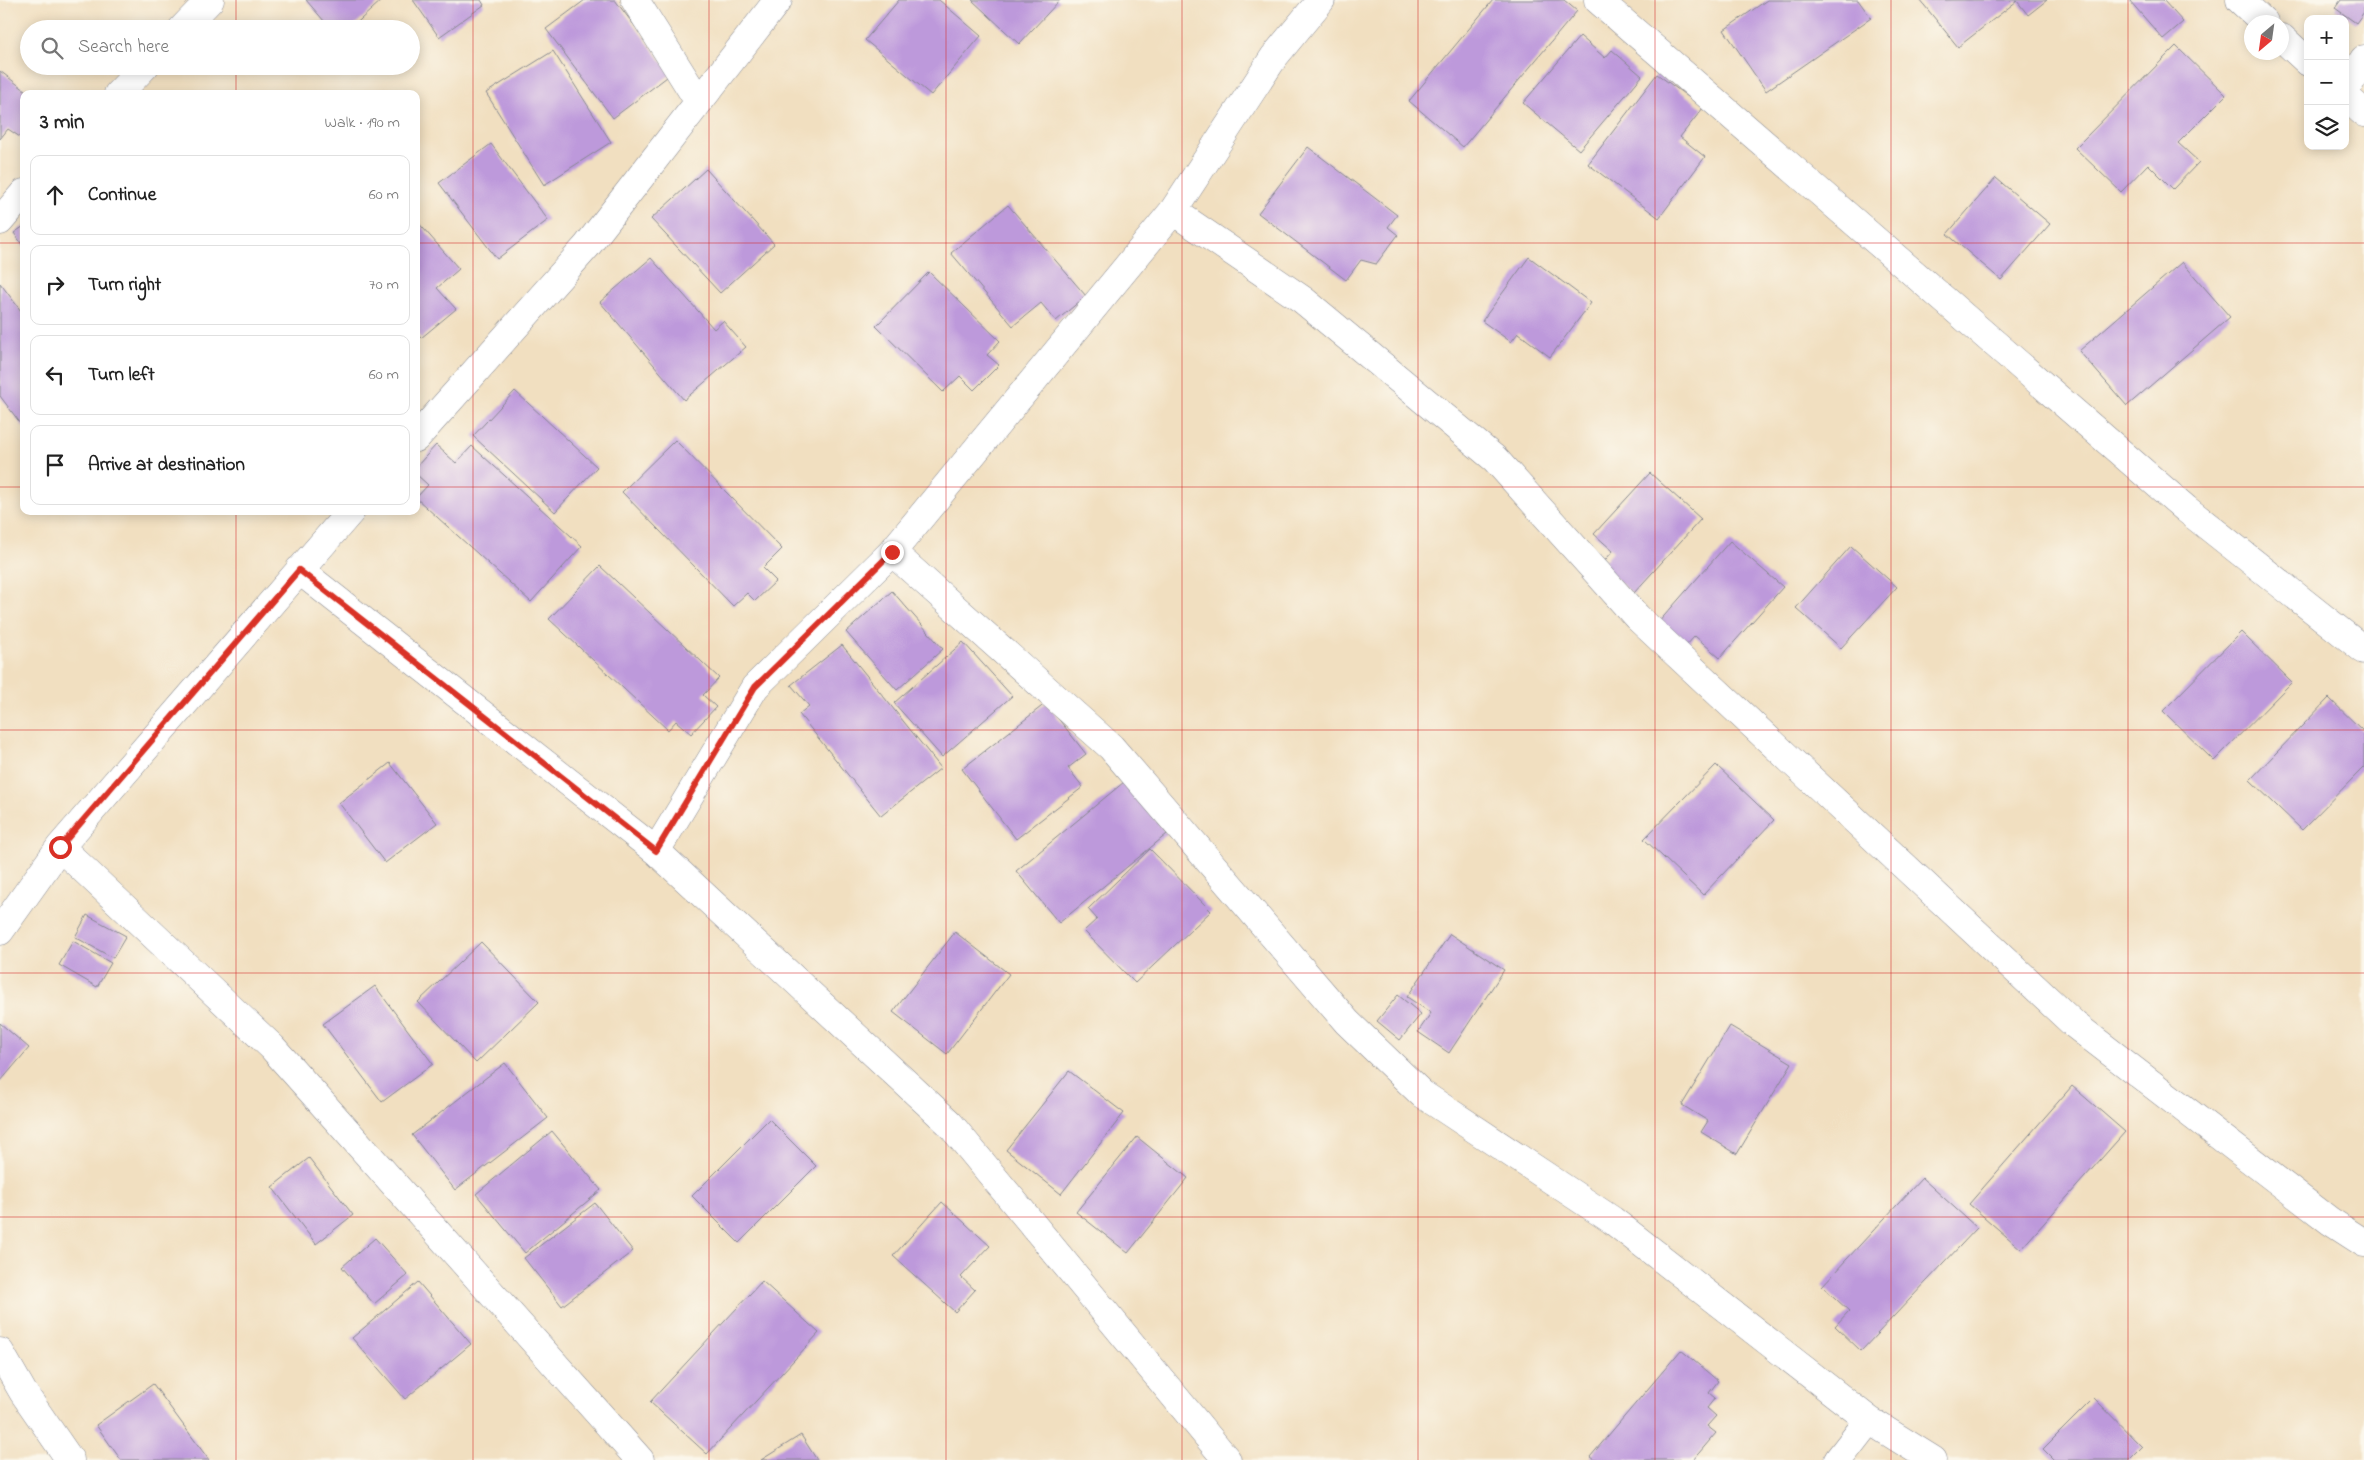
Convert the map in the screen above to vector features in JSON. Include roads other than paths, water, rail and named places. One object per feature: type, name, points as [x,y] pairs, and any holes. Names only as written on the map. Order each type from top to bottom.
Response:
[{"type":"street","points":[[191,20],[210,0]]},
{"type":"street","points":[[635,0],[699,102]]},
{"type":"street","points":[[420,434],[587,246],[778,0]]},
{"type":"street","points":[[656,851],[755,687],[892,552],[1173,211],[1274,57],[1321,0]]},
{"type":"street","points":[[1598,0],[2186,509],[2364,650]]},
{"type":"street","points":[[2240,0],[2256,15]]},
{"type":"street","points":[[2289,44],[2306,60]]},
{"type":"street","points":[[2349,84],[2364,59]]},
{"type":"street","points":[[122,90],[136,75]]},
{"type":"street","points":[[2349,100],[2364,114]]},
{"type":"street","points":[[0,221],[20,198]]},
{"type":"street","points":[[1173,211],[1303,300],[1494,459],[1637,617],[2075,1025],[2330,1221],[2364,1243]]},
{"type":"street","points":[[0,931],[60,847],[347,515]]},
{"type":"street","points":[[892,552],[1111,747],[1347,1022],[1422,1094],[1612,1220],[1870,1420],[1933,1460]]},
{"type":"street","points":[[299,570],[656,851],[949,1123],[1227,1460]]},
{"type":"street","points":[[60,847],[272,1047],[640,1460]]},
{"type":"street","points":[[0,1352],[24,1392],[70,1460]]},
{"type":"street","points":[[1838,1460],[1870,1420]]}]
